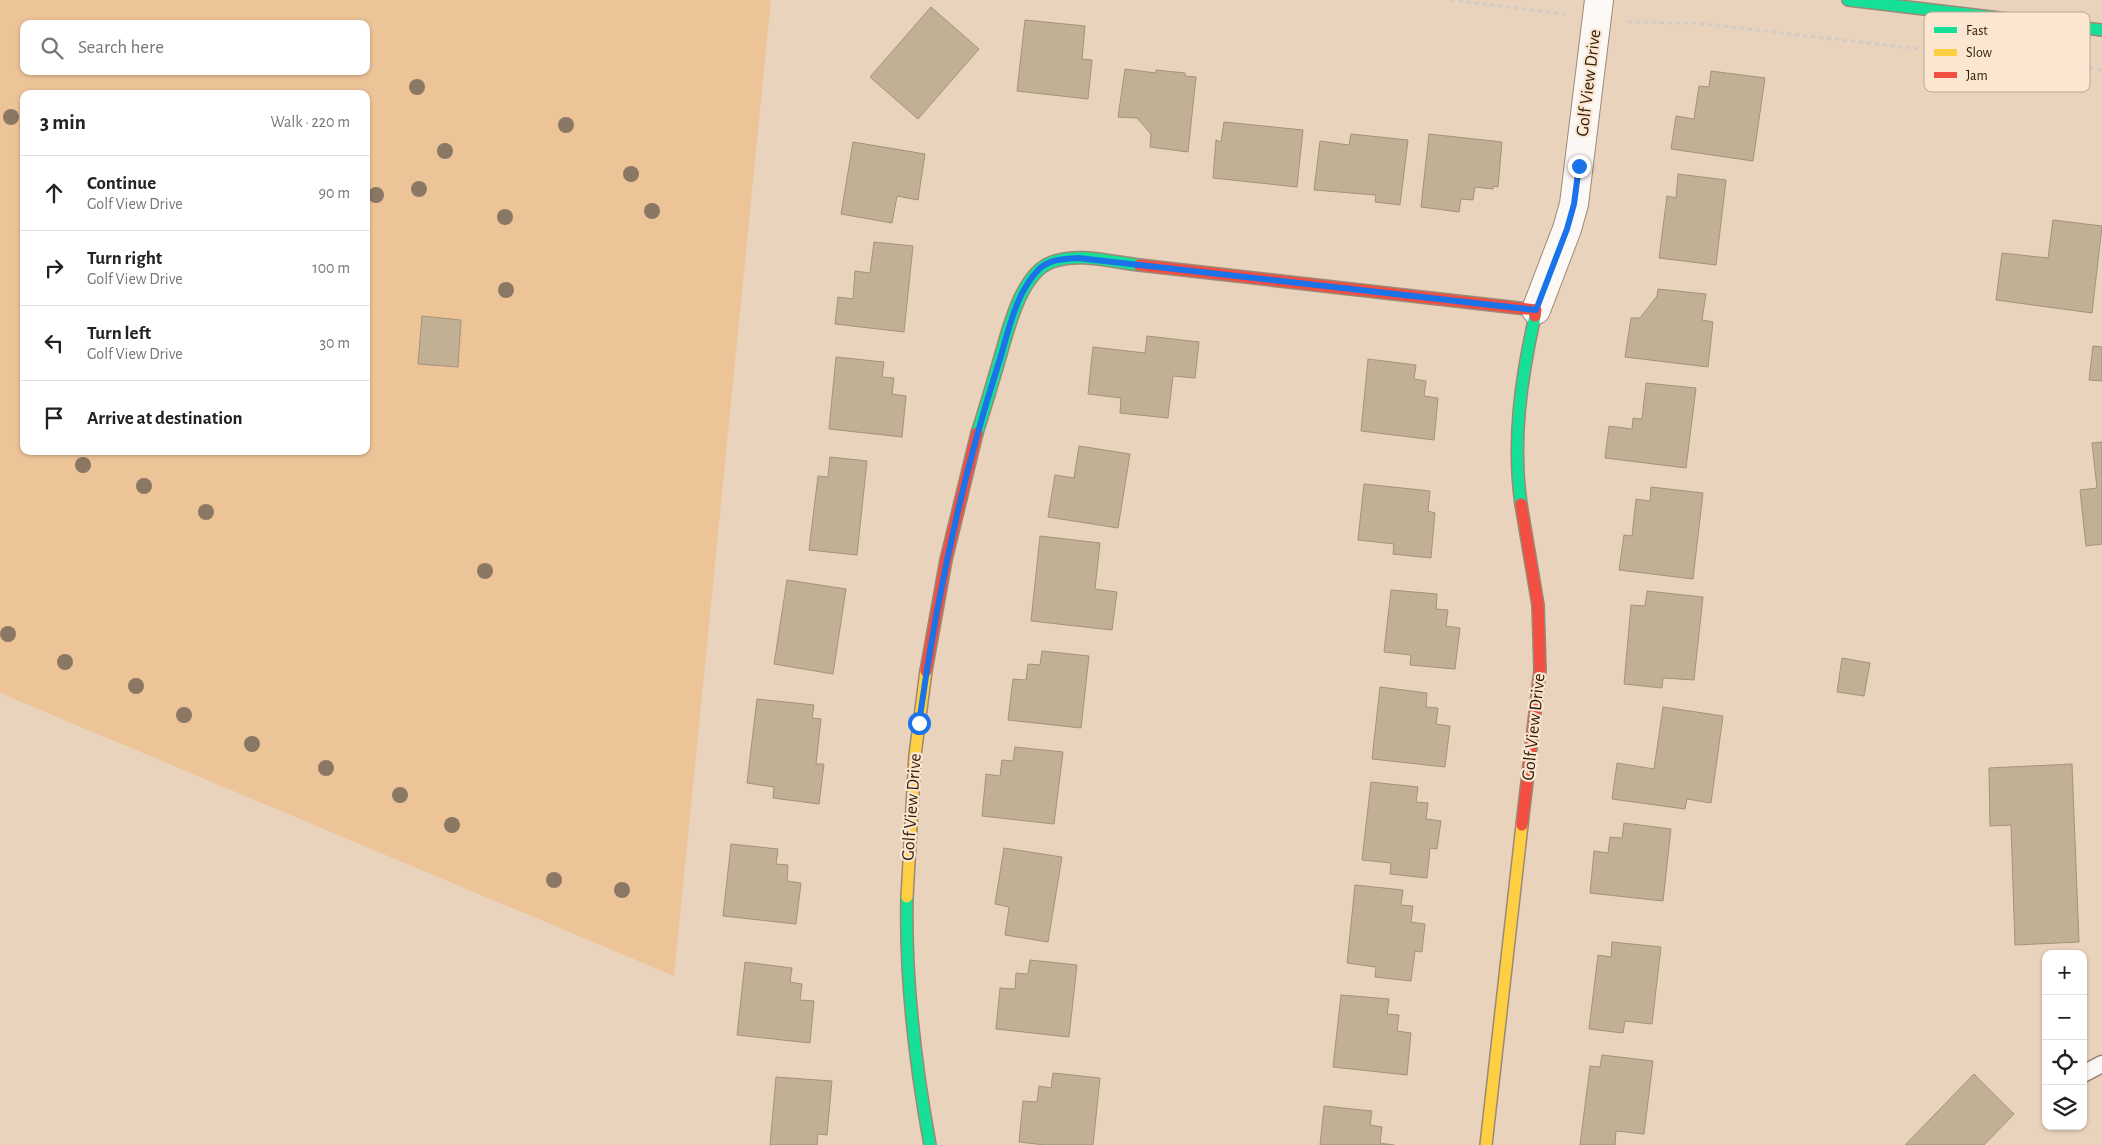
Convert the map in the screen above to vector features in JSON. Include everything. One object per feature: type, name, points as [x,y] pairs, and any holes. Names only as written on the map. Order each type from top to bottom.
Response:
[{"type":"street","points":[[1848,0],[1950,12]]},
{"type":"street","name":"Golf View Drive","points":[[1486,1145],[1540,670],[1538,603],[1520,498],[1518,463],[1521,392],[1536,310],[1567,229],[1574,204],[1597,9]]},
{"type":"street","name":"Golf View Drive","points":[[930,1145],[915,1054],[907,944],[907,888],[915,756],[937,604],[958,507],[982,415],[1020,297],[1031,279],[1041,268],[1056,260],[1078,258],[1536,310]]},
{"type":"lane","points":[[2087,1072],[2102,1064]]},
{"type":"path","points":[[1451,0],[1597,9],[1643,23],[1696,23],[1924,49]]},
{"type":"shaded area","points":[[0,0],[771,0],[674,976],[0,693]]},
{"type":"building","points":[[931,7],[979,49],[918,119],[870,77]]},
{"type":"building","points":[[1025,20],[1085,26],[1082,59],[1092,60],[1088,99],[1017,91]]},
{"type":"building","points":[[1125,69],[1156,73],[1156,70],[1185,73],[1185,76],[1196,77],[1188,152],[1150,147],[1151,134],[1137,118],[1118,117]]},
{"type":"building","points":[[1711,71],[1765,78],[1753,161],[1671,149],[1676,116],[1694,119],[1699,86],[1709,87]]},
{"type":"building","points":[[1224,122],[1303,130],[1297,187],[1213,178],[1216,140],[1221,142]]},
{"type":"building","points":[[1351,134],[1408,140],[1400,205],[1375,202],[1376,195],[1314,190],[1320,141],[1349,145]]},
{"type":"building","points":[[1429,134],[1502,142],[1498,187],[1493,186],[1493,189],[1475,187],[1473,200],[1461,199],[1459,212],[1421,207]]},
{"type":"building","points":[[853,142],[925,154],[918,200],[897,196],[892,223],[841,214]]},
{"type":"building","points":[[1678,174],[1726,180],[1716,265],[1659,258],[1667,196],[1676,198]]},
{"type":"building","points":[[2053,220],[2102,226],[2092,313],[1996,300],[2002,253],[2048,258]]},
{"type":"building","points":[[874,242],[913,246],[904,332],[835,324],[838,297],[853,299],[855,271],[870,273]]},
{"type":"building","points":[[1658,289],[1706,294],[1702,320],[1713,322],[1708,367],[1625,357],[1631,318],[1640,318],[1657,296]]},
{"type":"building","points":[[422,316],[461,320],[458,367],[418,364]]},
{"type":"building","points":[[1147,336],[1199,342],[1195,378],[1173,376],[1168,418],[1120,413],[1121,398],[1088,394],[1093,347],[1145,353]]},
{"type":"building","points":[[2093,346],[2102,347],[2102,381],[2089,380]]},
{"type":"building","points":[[836,357],[884,362],[882,377],[894,378],[892,394],[906,396],[902,437],[829,429]]},
{"type":"building","points":[[1368,359],[1416,365],[1414,379],[1426,381],[1424,396],[1438,398],[1434,440],[1361,431]]},
{"type":"building","points":[[1646,383],[1696,388],[1686,468],[1605,458],[1609,426],[1632,429],[1633,418],[1642,419]]},
{"type":"building","points":[[2102,442],[2102,544],[2086,546],[2080,490],[2097,488],[2092,443]]},
{"type":"building","points":[[1079,446],[1130,454],[1118,528],[1048,517],[1055,475],[1074,478]]},
{"type":"building","points":[[830,457],[867,461],[857,555],[809,550],[818,476],[828,477]]},
{"type":"building","points":[[1364,484],[1430,491],[1428,511],[1435,513],[1431,558],[1393,554],[1394,544],[1358,540]]},
{"type":"building","points":[[1651,487],[1703,493],[1693,579],[1619,570],[1624,535],[1632,536],[1636,499],[1650,501]]},
{"type":"building","points":[[1040,536],[1100,543],[1095,589],[1117,592],[1112,630],[1031,621]]},
{"type":"building","points":[[787,580],[846,589],[833,674],[774,664]]},
{"type":"building","points":[[1391,590],[1437,594],[1436,609],[1448,610],[1446,626],[1460,628],[1455,669],[1410,665],[1411,655],[1384,652]]},
{"type":"building","points":[[1647,591],[1703,597],[1694,680],[1663,678],[1662,688],[1624,684],[1631,605],[1645,606]]},
{"type":"building","points":[[1042,651],[1089,656],[1081,728],[1008,720],[1013,679],[1026,680],[1028,664],[1040,665]]},
{"type":"building","points":[[1842,658],[1870,663],[1864,696],[1837,692]]},
{"type":"building","points":[[1380,687],[1427,693],[1426,707],[1438,708],[1436,724],[1450,726],[1445,767],[1372,759]]},
{"type":"building","points":[[757,699],[814,705],[812,718],[821,719],[816,764],[824,764],[819,804],[773,798],[774,787],[747,783]]},
{"type":"building","points":[[1663,707],[1723,716],[1711,803],[1687,799],[1685,809],[1612,799],[1617,763],[1654,769]]},
{"type":"building","points":[[1015,747],[1063,752],[1054,824],[982,816],[986,774],[1000,776],[1002,760],[1013,761]]},
{"type":"building","points":[[2072,764],[2079,942],[2015,945],[2011,825],[1990,826],[1989,768]]},
{"type":"building","points":[[1371,782],[1418,787],[1416,802],[1428,803],[1426,819],[1441,821],[1437,849],[1430,848],[1427,878],[1390,874],[1391,863],[1362,860]]},
{"type":"building","points":[[1624,823],[1671,829],[1663,901],[1590,893],[1594,851],[1608,853],[1610,837],[1622,838]]},
{"type":"building","points":[[731,844],[778,849],[776,864],[788,865],[787,881],[801,883],[796,924],[723,916]]},
{"type":"building","points":[[1004,848],[1062,857],[1048,942],[1005,935],[1009,907],[995,904]]},
{"type":"building","points":[[1355,885],[1403,890],[1401,905],[1413,906],[1411,922],[1425,924],[1422,952],[1415,951],[1411,981],[1375,977],[1376,967],[1347,963]]},
{"type":"building","points":[[1612,942],[1661,947],[1652,1024],[1625,1021],[1623,1033],[1589,1029],[1598,955],[1611,957]]},
{"type":"building","points":[[1030,960],[1077,965],[1069,1037],[996,1029],[1000,988],[1015,989],[1016,973],[1028,974]]},
{"type":"building","points":[[745,962],[792,968],[790,982],[802,984],[800,1000],[814,1001],[810,1043],[737,1035]]},
{"type":"building","points":[[1341,995],[1389,999],[1387,1014],[1399,1015],[1397,1031],[1411,1033],[1407,1075],[1333,1067]]},
{"type":"building","points":[[1602,1055],[1653,1061],[1644,1134],[1616,1131],[1615,1145],[1580,1145],[1590,1066],[1600,1067]]},
{"type":"building","points":[[1053,1073],[1100,1078],[1093,1145],[1045,1145],[1019,1142],[1023,1101],[1037,1102],[1039,1086],[1051,1088]]},
{"type":"building","points":[[1974,1074],[2014,1114],[1984,1145],[1905,1145]]},
{"type":"building","points":[[776,1077],[832,1081],[827,1135],[818,1134],[817,1145],[770,1145]]},
{"type":"building","points":[[1324,1106],[1372,1111],[1370,1125],[1382,1127],[1380,1143],[1394,1145],[1320,1145]]},
{"type":"traffic: fast","points":[[1848,0],[1950,12]]},
{"type":"traffic: fast","points":[[2090,29],[2102,30]]},
{"type":"traffic: fast","points":[[977,433],[1015,309],[1030,280],[1040,269],[1052,262],[1073,258],[1139,265]]},
{"type":"traffic: fast","points":[[1521,504],[1517,457],[1519,410],[1535,316]]},
{"type":"traffic: fast","points":[[907,897],[909,991],[920,1083],[930,1145]]},
{"type":"traffic: slow","points":[[907,897],[915,755],[926,671]]},
{"type":"traffic: slow","points":[[1486,1145],[1522,825]]},
{"type":"traffic: jam","points":[[1139,265],[1536,310],[1535,316]]},
{"type":"traffic: jam","points":[[926,671],[946,560],[977,433]]},
{"type":"traffic: jam","points":[[1521,504],[1538,605],[1540,670],[1522,825]]},
{"type":"route","points":[[919,723],[937,604],[958,507],[982,415],[1020,297],[1031,279],[1041,268],[1056,260],[1078,258],[1536,310],[1567,229],[1574,204],[1579,166]]}]
